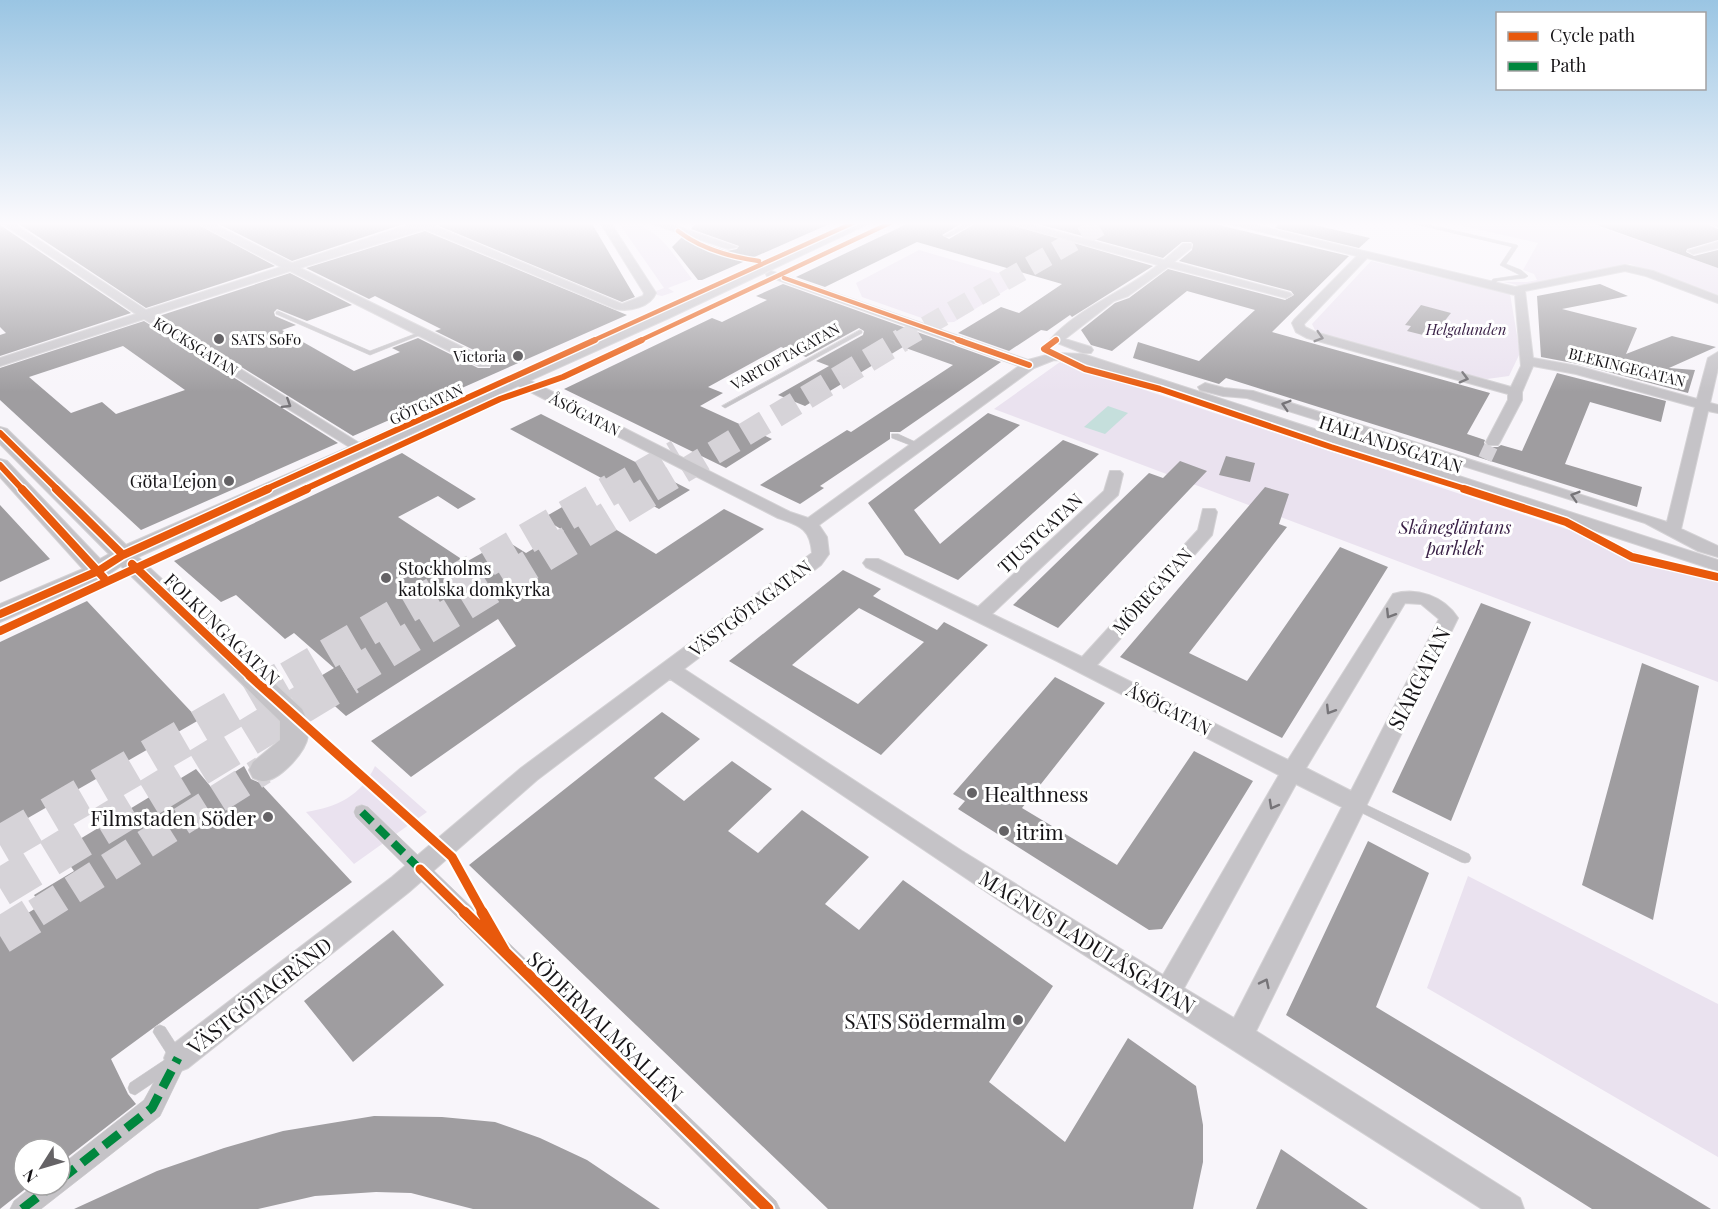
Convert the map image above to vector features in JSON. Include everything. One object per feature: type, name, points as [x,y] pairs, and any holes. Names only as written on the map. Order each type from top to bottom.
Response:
[{"type":"street","name":"KOCKSGATAN","points":[[89,278],[359,449]]},
{"type":"street","points":[[0,362],[257,278]]},
{"type":"street","points":[[314,278],[484,363]]},
{"type":"street","points":[[551,278],[620,307],[636,304],[648,298],[650,293],[641,278]]},
{"type":"street","name":"GÖTGATAN","points":[[0,614],[522,382],[745,278]]},
{"type":"street","name":"GÖTGATAN","points":[[128,559],[359,449],[522,382],[562,371],[761,278]]},
{"type":"street","name":"VARTOFTAGATAN","points":[[783,278],[886,317],[1029,365]]},
{"type":"street","points":[[809,525],[1055,348],[1110,299],[1124,294],[1144,278]]},
{"type":"street","points":[[1223,278],[1286,295]]},
{"type":"street","points":[[1341,278],[1298,323],[1300,329],[1311,335],[1515,392]]},
{"type":"street","points":[[1464,278],[1515,290],[1521,294],[1527,366],[1515,392],[1515,400],[1493,442]]},
{"type":"street","points":[[1515,290],[1573,278]]},
{"type":"street","points":[[1663,278],[1718,300]]},
{"type":"street","name":"HALLANDSGATAN","points":[[1055,348],[1223,392],[1248,394],[1484,463],[1651,520],[1718,552]]},
{"type":"street","name":"HALLANDSGATAN","points":[[1055,348],[1718,566]]},
{"type":"street","points":[[1673,529],[1702,404],[1714,358],[1718,356]]},
{"type":"street","name":"BLEKINGEGATAN","points":[[1527,361],[1577,370],[1718,409]]},
{"type":"street","name":"ÅSÖGATAN","points":[[522,382],[784,515],[809,525]]},
{"type":"street","name":"FOLKUNGAGATAN","points":[[0,433],[128,559],[293,729],[286,753],[263,770]]},
{"type":"street","points":[[0,465],[98,571]]},
{"type":"street","name":"TJUSTGATAN","points":[[980,615],[1112,492],[1115,474]]},
{"type":"street","name":"MÖREGATAN","points":[[1085,666],[1206,531],[1209,512]]},
{"type":"street","name":"VÄSTGÖTAGATAN","points":[[420,869],[529,774],[815,561],[820,554],[820,538],[809,525]]},
{"type":"street","name":"ÅSÖGATAN","points":[[872,563],[1085,666],[1354,803]]},
{"type":"street","name":"SIARGATAN","points":[[1168,991],[1292,772],[1399,598],[1415,596],[1435,603],[1449,618],[1354,803],[1239,1036]]},
{"type":"street","name":"MAGNUS LADULÅSGATAN","points":[[670,669],[912,830],[1129,969],[1239,1036],[1502,1207]]},
{"type":"street","name":"SÖDERMALMSALLÉN","points":[[362,812],[768,1209]]},
{"type":"street","name":"VÄSTGÖTAGRÄND","points":[[72,1171],[152,1108],[178,1058],[420,869]]},
{"type":"street","points":[[22,1209],[38,1197]]},
{"type":"lane","points":[[1492,285],[1496,280],[1507,278]]},
{"type":"lane","points":[[278,313],[370,353],[422,333]]},
{"type":"lane","name":"VARTOFTAGATAN","points":[[725,406],[860,332]]},
{"type":"lane","points":[[895,436],[918,445]]},
{"type":"lane","name":"ÅSÖGATAN","points":[[1354,803],[1465,858]]},
{"type":"lane","points":[[135,1088],[178,1058],[160,1032]]},
{"type":"green space","points":[[657,278],[692,279],[668,288],[674,292],[662,296],[657,295],[656,291],[664,288]]},
{"type":"green space","points":[[865,278],[1022,280],[954,322],[936,323],[862,297],[856,283]]},
{"type":"green space","name":"Helgalunden","points":[[1355,278],[1444,278],[1510,294],[1520,353],[1509,376],[1487,379],[1329,337],[1315,330],[1312,324]]},
{"type":"green space","points":[[1559,278],[1521,286],[1504,282],[1527,282]]},
{"type":"green space","points":[[1668,278],[1718,278],[1718,297]]},
{"type":"green space","name":"Skånegläntans parklek","points":[[1060,362],[1718,579],[1718,682],[994,409]]},
{"type":"green space","points":[[375,766],[427,812],[354,864],[306,812],[328,807],[347,798],[363,785]]},
{"type":"green space","points":[[1468,876],[1718,1004],[1718,1157],[1427,988]]},
{"type":"shaded area","points":[[1108,406],[1128,413],[1105,434],[1084,427]]},
{"type":"building","points":[[0,278],[80,278],[131,313],[0,356],[0,335],[6,333],[0,327]]},
{"type":"building","points":[[101,278],[237,278],[146,308]]},
{"type":"building","points":[[273,278],[301,278],[352,305],[307,321],[277,309],[274,312],[275,316],[296,325],[282,330],[354,371],[400,352],[392,348],[418,338],[478,368],[490,368],[492,362],[490,358],[435,331],[441,329],[375,296],[369,299],[327,278],[539,278],[627,315],[353,436],[159,316]]},
{"type":"building","points":[[565,278],[624,278],[635,297],[622,302]]},
{"type":"building","points":[[800,278],[843,278],[825,287]]},
{"type":"building","points":[[1043,278],[1133,278],[1072,317],[1070,315],[1047,331],[1041,330],[1009,351],[958,333],[1001,307],[1019,313],[1062,284]]},
{"type":"building","points":[[1155,278],[1204,278],[1285,300],[1294,295],[1291,291],[1244,278],[1326,278],[1272,332],[1490,393],[1467,434],[1485,440],[1484,443],[1488,447],[1501,445],[1522,451],[1557,373],[1666,401],[1661,422],[1590,402],[1565,464],[1642,487],[1637,507],[1226,378],[1219,384],[1133,358],[1138,342],[1199,361],[1255,310],[1187,291],[1112,351],[1091,345],[1081,330],[1115,303],[1129,298]]},
{"type":"building","points":[[783,284],[1001,362],[900,432],[890,432],[890,439],[820,486],[824,488],[800,504],[760,485],[847,430],[851,432],[953,365],[903,347],[805,406],[778,395],[829,366],[816,361],[863,335],[864,331],[859,328],[806,357],[781,347],[708,387],[723,393],[700,406],[772,439],[726,468],[564,389],[712,318],[722,322],[767,300],[756,296]]},
{"type":"building","points":[[1600,284],[1628,296],[1562,309],[1637,328],[1626,354],[1672,336],[1716,347],[1669,368],[1695,370],[1688,393],[1578,364],[1541,357],[1537,296]]},
{"type":"building","points":[[1421,305],[1451,313],[1435,333],[1431,331],[1427,336],[1407,331],[1411,326],[1405,325]]},
{"type":"building","points":[[144,321],[338,443],[141,530],[0,400],[0,368]],"holes":[[[123,346],[185,390],[116,414],[102,402],[71,413],[29,377]]]},
{"type":"building","points":[[988,413],[1020,425],[914,510],[940,544],[1063,440],[1099,454],[958,580],[905,555],[868,503]]},
{"type":"building","points":[[541,414],[690,490],[659,509],[510,429]]},
{"type":"building","points":[[402,453],[476,499],[458,509],[438,496],[398,517],[466,562],[505,540],[526,553],[564,531],[543,518],[571,502],[656,554],[724,509],[764,529],[411,777],[371,741],[516,646],[498,619],[346,716],[309,683],[334,668],[294,633],[285,639],[236,595],[221,602],[174,561]]},
{"type":"building","points":[[1226,456],[1255,463],[1250,482],[1219,475]]},
{"type":"building","points":[[1180,461],[1207,471],[1058,628],[1013,605],[1149,473],[1163,478]]},
{"type":"building","points":[[1265,487],[1289,494],[1279,524],[1287,527],[1189,653],[1247,681],[1340,547],[1388,567],[1282,738],[1120,657]]},
{"type":"building","points":[[0,505],[50,559],[0,582]]},
{"type":"building","points":[[843,570],[881,589],[873,596],[937,630],[944,622],[988,645],[881,755],[729,661]],"holes":[[[859,608],[924,642],[858,704],[792,665]]]},
{"type":"building","points":[[87,601],[199,720],[0,834],[0,642]]},
{"type":"building","points":[[1481,603],[1531,622],[1451,821],[1392,792]]},
{"type":"building","points":[[1642,663],[1699,686],[1653,920],[1582,885]]},
{"type":"building","points":[[1055,677],[1105,703],[1022,808],[1117,865],[1194,751],[1253,781],[1162,929],[1149,930],[958,809],[965,801],[953,794]]},
{"type":"building","points":[[662,712],[700,739],[654,778],[684,801],[732,761],[772,789],[728,831],[758,853],[802,810],[869,857],[825,904],[859,930],[903,880],[1053,986],[989,1082],[1065,1142],[1128,1038],[1196,1086],[1203,1125],[1203,1162],[1193,1209],[828,1209],[469,865]]},
{"type":"building","points":[[244,766],[251,779],[260,783],[352,882],[111,1059],[128,1094],[136,1104],[72,1154],[72,1137],[12,1137],[12,1197],[15,1197],[0,1209],[0,930],[41,905],[34,895],[74,871],[60,851],[196,769],[211,787]]},
{"type":"building","points":[[1368,841],[1429,873],[1376,1007],[1711,1209],[1592,1209],[1286,1015]]},
{"type":"building","points":[[393,930],[444,985],[353,1062],[304,1001]]},
{"type":"building","points":[[374,1116],[442,1117],[495,1122],[540,1138],[587,1160],[660,1209],[473,1209],[411,1193],[376,1192],[315,1196],[258,1209],[74,1209],[157,1171],[224,1148],[283,1131]]},
{"type":"building","points":[[1281,1149],[1343,1192],[1368,1209],[1256,1209]]},
{"type":"tunnel","points":[[900,341],[1009,278]]},
{"type":"tunnel","points":[[652,490],[902,340]]},
{"type":"tunnel","points":[[1485,459],[1493,442]]},
{"type":"tunnel","points":[[610,490],[677,451]]},
{"type":"tunnel","points":[[288,677],[612,489]]},
{"type":"tunnel","points":[[347,677],[654,489]]},
{"type":"tunnel","points":[[0,845],[291,676]]},
{"type":"tunnel","points":[[0,888],[349,676]]},
{"type":"tunnel","points":[[36,913],[263,770]]},
{"type":"tunnel","points":[[0,936],[39,912]]},
{"type":"marked path","points":[[362,812],[422,871]]},
{"type":"marked path","points":[[72,1171],[152,1108],[178,1058]]},
{"type":"marked path","points":[[22,1209],[38,1197]]},
{"type":"cycle path","points":[[0,614],[98,571],[123,555],[192,523],[731,278]]},
{"type":"cycle path","points":[[0,631],[500,399],[563,377],[772,278]]},
{"type":"cycle path","points":[[785,278],[1029,365]]},
{"type":"cycle path","points":[[1056,340],[1044,349],[1071,364],[1160,389],[1331,447],[1566,522],[1632,557],[1718,577]]},
{"type":"cycle path","points":[[0,433],[123,555]]},
{"type":"cycle path","points":[[0,465],[104,578]]},
{"type":"cycle path","points":[[132,564],[292,716],[452,857],[505,952]]},
{"type":"cycle path","points":[[420,869],[768,1209]]},
{"type":"place","name":"SATS SoFo","points":[[219,339]]},
{"type":"place","name":"Victoria","points":[[518,356]]},
{"type":"place","name":"Göta Lejon","points":[[229,481]]},
{"type":"place","name":"Stockholms katolska domkyrka","points":[[386,578]]},
{"type":"place","name":"Healthness","points":[[972,793]]},
{"type":"place","name":"Filmstaden Söder","points":[[268,817]]},
{"type":"place","name":"itrim","points":[[1004,831]]},
{"type":"place","name":"SATS Södermalm","points":[[1018,1020]]}]
